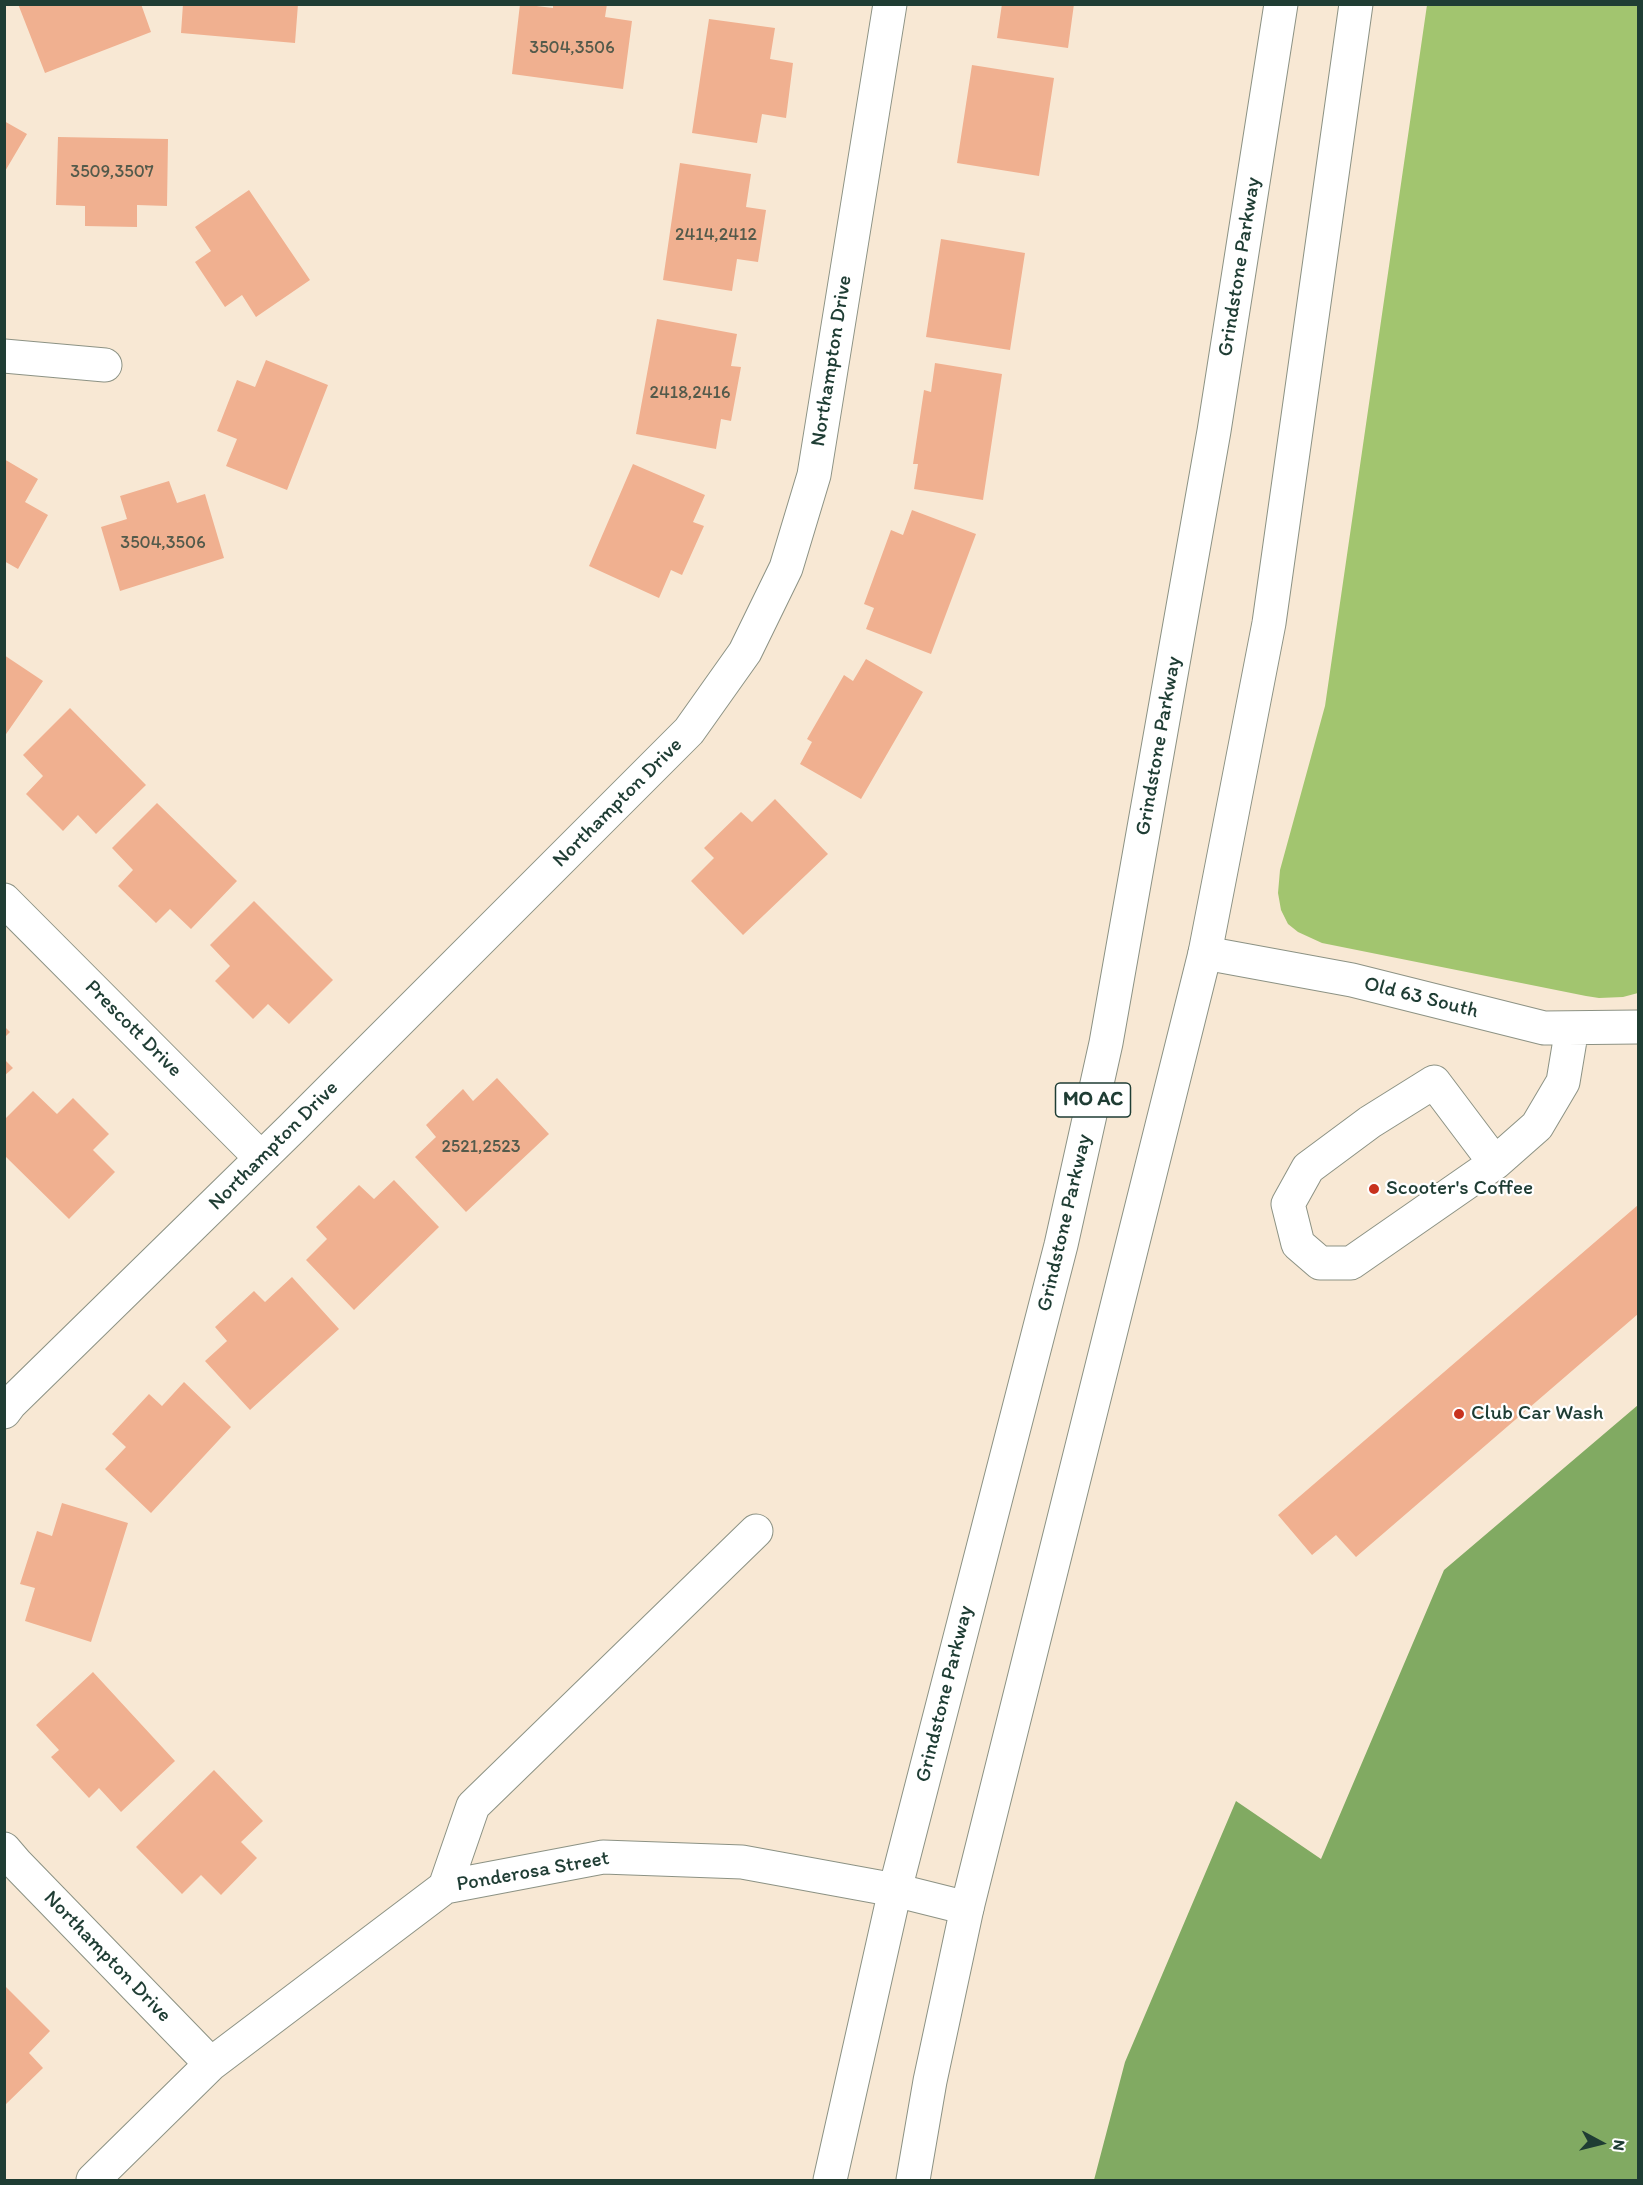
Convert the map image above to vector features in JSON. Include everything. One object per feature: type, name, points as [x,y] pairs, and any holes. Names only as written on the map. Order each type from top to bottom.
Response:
[{"type":"main road","name":"Northampton Drive","points":[[4,1412],[689,731],[745,652],[786,568],[814,476],[890,4]]},
{"type":"main road","name":"Grindstone Parkway","points":[[830,2181],[895,1890],[1061,1245],[1106,1042],[1212,443],[1281,4]]},
{"type":"main road","points":[[913,2181],[930,2081],[967,1908],[1205,953],[1269,623],[1356,4]]},
{"type":"main road","points":[[1350,41],[1368,4]]},
{"type":"main road","points":[[4,356],[105,365]]},
{"type":"main road","name":"Prescott Drive","points":[[4,900],[261,1158]]},
{"type":"main road","name":"Old 63 South","points":[[1205,953],[1352,980],[1544,1028],[1638,1027]]},
{"type":"main road","points":[[1496,1163],[1434,1082],[1370,1122],[1308,1168],[1288,1204],[1298,1244],[1320,1263],[1351,1263],[1496,1163],[1537,1126],[1563,1082],[1572,1028]]},
{"type":"main road","points":[[445,1887],[473,1806],[756,1531]]},
{"type":"main road","name":"Northampton Drive","points":[[4,1849],[211,2064]]},
{"type":"main road","name":"Ponderosa Street","points":[[93,2181],[211,2064],[445,1887],[603,1857],[742,1862],[895,1890],[967,1908]]},
{"type":"green space","points":[[1427,5],[1638,5],[1638,993],[1623,997],[1586,996],[1322,943],[1298,932],[1288,924],[1281,910],[1278,893],[1280,870],[1325,706]]},
{"type":"green space","points":[[1638,1405],[1638,2180],[1094,2180],[1125,2062],[1236,1801],[1321,1859],[1444,1570]]},
{"type":"building","points":[[18,4],[141,4],[151,32],[45,73]]},
{"type":"building","points":[[183,4],[298,4],[295,43],[181,33]]},
{"type":"building","points":[[520,4],[553,8],[553,4],[607,4],[605,17],[632,21],[623,89],[512,74]]},
{"type":"building","points":[[1002,4],[1074,4],[1068,48],[997,38]]},
{"type":"building","points":[[709,19],[775,28],[770,59],[793,63],[786,118],[762,114],[757,143],[692,133]]},
{"type":"building","points":[[972,65],[1054,78],[1039,176],[957,163]]},
{"type":"building","points":[[4,121],[27,134],[4,173]]},
{"type":"building","points":[[58,137],[168,139],[167,206],[137,205],[137,227],[85,226],[85,206],[56,205]]},
{"type":"building","points":[[680,163],[751,174],[746,207],[766,210],[758,262],[737,259],[732,291],[663,280]]},
{"type":"building","points":[[249,190],[310,280],[256,317],[242,295],[225,307],[195,262],[211,251],[195,227]]},
{"type":"building","points":[[941,239],[1025,253],[1010,350],[926,337]]},
{"type":"building","points":[[657,319],[737,334],[731,366],[741,367],[731,421],[721,419],[716,449],[636,434]]},
{"type":"building","points":[[266,360],[328,385],[287,490],[226,466],[237,439],[217,431],[237,380],[255,387]]},
{"type":"building","points":[[935,363],[1002,374],[983,500],[914,489],[918,464],[913,464],[924,390],[931,392]]},
{"type":"building","points":[[4,459],[38,479],[25,502],[48,515],[18,569],[4,561]]},
{"type":"building","points":[[633,464],[705,495],[693,522],[704,526],[682,575],[671,570],[659,598],[589,566]]},
{"type":"building","points":[[169,481],[177,503],[205,494],[224,558],[120,591],[101,527],[127,519],[120,496]]},
{"type":"building","points":[[912,510],[976,534],[931,654],[866,629],[874,608],[864,604],[891,530],[903,535]]},
{"type":"building","points":[[4,655],[43,681],[4,737]]},
{"type":"building","points":[[866,659],[923,692],[861,799],[800,764],[812,742],[807,739],[844,675],[853,681]]},
{"type":"building","points":[[70,708],[146,785],[96,834],[78,815],[63,831],[26,794],[43,776],[23,755]]},
{"type":"building","points":[[775,799],[828,854],[743,935],[691,881],[714,858],[704,848],[741,812],[752,822]]},
{"type":"building","points":[[157,803],[237,881],[191,929],[170,909],[156,923],[118,886],[133,870],[112,848]]},
{"type":"building","points":[[254,901],[333,980],[289,1024],[268,1004],[253,1019],[215,981],[230,966],[210,945]]},
{"type":"building","points":[[4,1026],[10,1032],[4,1038]]},
{"type":"building","points":[[4,1059],[13,1068],[4,1076]]},
{"type":"building","points":[[497,1078],[549,1134],[466,1212],[415,1157],[436,1137],[426,1125],[463,1089],[473,1101]]},
{"type":"building","points":[[33,1091],[57,1114],[73,1098],[109,1134],[93,1150],[115,1172],[69,1219],[4,1155],[4,1120]]},
{"type":"building","points":[[394,1180],[439,1227],[354,1310],[306,1260],[327,1239],[316,1227],[359,1185],[374,1199]]},
{"type":"building","name":"Club Car Wash","points":[[1638,1205],[1638,1314],[1356,1557],[1336,1535],[1312,1555],[1278,1515]]},
{"type":"building","points":[[292,1277],[339,1329],[250,1410],[205,1361],[227,1341],[215,1327],[254,1291],[265,1302]]},
{"type":"building","points":[[184,1382],[231,1427],[151,1513],[105,1469],[126,1447],[112,1434],[149,1394],[162,1406]]},
{"type":"building","points":[[62,1503],[128,1523],[91,1642],[25,1621],[35,1588],[20,1584],[37,1531],[52,1536]]},
{"type":"building","points":[[93,1672],[175,1761],[121,1812],[99,1788],[89,1798],[51,1757],[59,1750],[36,1725]]},
{"type":"building","points":[[214,1770],[263,1821],[241,1842],[257,1858],[221,1895],[201,1875],[182,1894],[136,1847]]},
{"type":"building","points":[[4,1985],[50,2031],[29,2053],[43,2068],[4,2106]]},
{"type":"place","name":"Scooter's Coffee","points":[[1374,1189]]},
{"type":"place","name":"Club Car Wash","points":[[1459,1414]]}]
